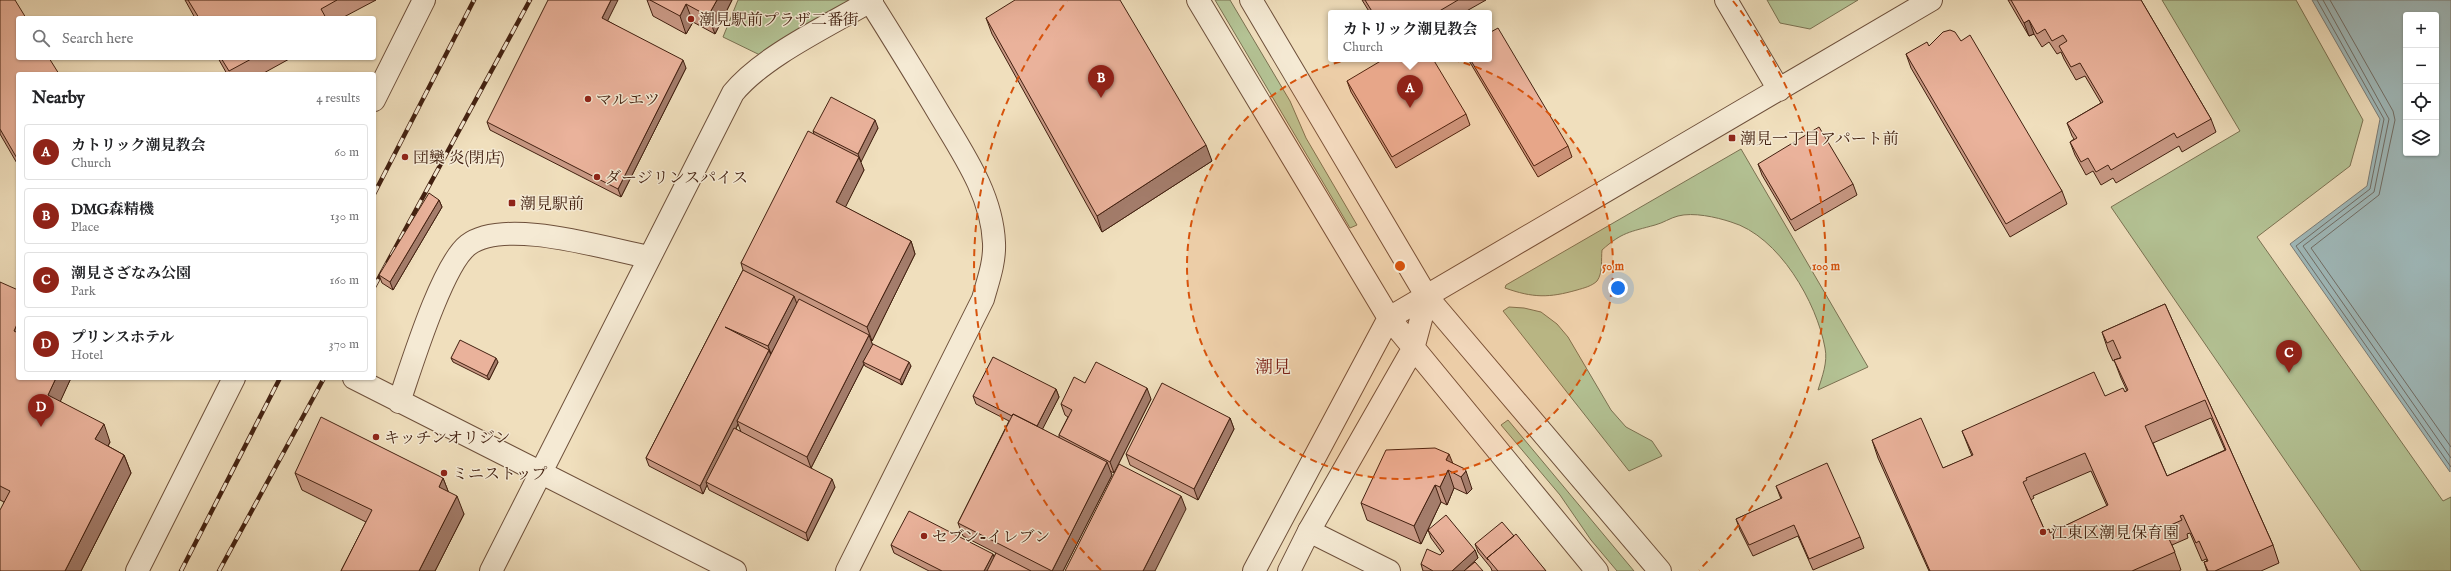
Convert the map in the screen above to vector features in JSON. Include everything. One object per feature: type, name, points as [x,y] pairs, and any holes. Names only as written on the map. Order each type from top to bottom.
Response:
[{"type":"street","points":[[376,96],[424,0]]},
{"type":"street","points":[[491,571],[726,106],[745,78],[764,64],[871,0],[968,162],[983,192],[991,221],[994,244],[991,271],[983,300],[847,571]]},
{"type":"street","points":[[1198,0],[1389,318],[1597,571]]},
{"type":"street","points":[[1251,0],[1427,297],[1660,571]]},
{"type":"street","points":[[1726,0],[1779,90]]},
{"type":"street","points":[[1254,571],[1389,318],[1931,0]]},
{"type":"street","points":[[399,402],[433,306],[459,254],[468,244],[481,238],[519,233],[549,237],[649,257]]},
{"type":"street","points":[[1289,571],[1309,531],[1413,349],[1427,297]]},
{"type":"street","points":[[137,571],[233,380]]},
{"type":"street","points":[[358,380],[735,571]]},
{"type":"street","points":[[1309,531],[1389,571]]},
{"type":"green space","points":[[738,0],[853,0],[762,56],[723,37]]},
{"type":"green space","points":[[1215,0],[1230,0],[1290,101],[1306,138],[1357,225],[1350,228]]},
{"type":"green space","points":[[1767,0],[1858,0],[1810,29],[1780,23]]},
{"type":"green space","points":[[2162,0],[2296,0],[2363,120],[2350,166],[2257,237],[2443,501],[2451,497],[2451,571],[2361,571],[2111,207],[2240,131]]},
{"type":"green space","points":[[1741,149],[1868,367],[1818,390],[1825,364],[1825,348],[1821,330],[1814,311],[1793,273],[1780,256],[1765,241],[1748,230],[1731,222],[1712,217],[1697,215],[1678,216],[1658,224],[1633,231],[1615,239],[1602,250],[1599,278],[1595,283],[1585,288],[1567,293],[1541,296],[1524,294],[1505,288],[1506,285]]},
{"type":"green space","points":[[1509,307],[1524,308],[1541,312],[1557,324],[1568,337],[1611,410],[1626,427],[1652,441],[1662,456],[1629,471],[1503,311]]},
{"type":"green space","points":[[1508,420],[1634,571],[1617,571],[1591,540],[1560,495],[1501,425]]},
{"type":"water","points":[[2312,0],[2451,0],[2450,472],[2290,244],[2367,186],[2380,119]]},
{"type":"building","points":[[0,0],[15,0],[25,16],[16,16],[16,60],[50,60],[58,72],[16,72],[16,157],[0,129]]},
{"type":"building","points":[[188,0],[337,0],[321,9],[325,16],[198,16]]},
{"type":"building","name":"マルエツ","points":[[548,0],[611,0],[602,18],[683,60],[618,189],[487,122]]},
{"type":"building","points":[[650,0],[717,0],[708,16],[686,4],[680,16]]},
{"type":"building","points":[[1015,0],[1120,0],[1206,145],[1097,216],[986,18]]},
{"type":"building","points":[[1365,0],[1458,0],[1441,10],[1371,10]]},
{"type":"building","points":[[2011,0],[2141,0],[2211,119],[2177,138],[2174,133],[2111,170],[2108,165],[2096,172],[2088,158],[2081,162],[2070,142],[2077,138],[2067,123],[2103,102],[2080,63],[2071,67],[2059,46],[2067,41],[2063,35],[2052,41],[2045,29],[2037,34],[2029,20],[2024,23]]},
{"type":"building","points":[[1498,28],[1568,146],[1534,166],[1472,62],[1492,62],[1492,31]]},
{"type":"building","points":[[1950,30],[1955,32],[1961,41],[1970,35],[2062,191],[2006,224],[1906,54],[1927,42],[1929,46],[1943,32]]},
{"type":"building","points":[[222,60],[249,60],[229,71]]},
{"type":"building","points":[[1379,62],[1435,62],[1466,114],[1392,157],[1347,81]]},
{"type":"building","points":[[831,97],[875,120],[858,154],[813,131]]},
{"type":"building","points":[[1819,127],[1853,184],[1791,220],[1758,164]]},
{"type":"building","points":[[808,131],[859,157],[836,202],[911,241],[867,327],[741,263]]},
{"type":"building","points":[[429,193],[439,200],[390,282],[379,275]]},
{"type":"building","points":[[743,270],[794,296],[768,346],[725,327],[769,350],[700,486],[646,458]]},
{"type":"building","points":[[0,282],[16,289],[16,326],[14,331],[16,332],[16,380],[55,380],[48,395],[104,424],[95,439],[124,455],[65,571],[0,571],[0,510],[10,491],[0,486]]},
{"type":"building","points":[[799,299],[869,335],[807,457],[737,421]]},
{"type":"building","points":[[2165,304],[2273,545],[2215,571],[2208,571],[2204,562],[2208,561],[2199,541],[2196,543],[2183,515],[2180,516],[2182,520],[2164,528],[2175,552],[2132,571],[1930,571],[1872,440],[1921,418],[1943,468],[1973,455],[1962,431],[2094,372],[2105,396],[2123,388],[2125,392],[2128,390],[2114,360],[2121,358],[2113,340],[2107,343],[2102,332]],"holes":[[[2205,400],[2226,450],[2167,476],[2145,426]],[[2085,453],[2108,505],[2050,533],[2049,529],[2045,531],[2023,482],[2027,480],[2026,478]]]},
{"type":"building","points":[[460,340],[496,358],[487,376],[451,358]]},
{"type":"building","points":[[873,344],[909,362],[900,380],[863,362]]},
{"type":"building","points":[[993,357],[1056,389],[1037,426],[1013,414],[1012,416],[973,396]]},
{"type":"building","points":[[1096,362],[1147,388],[1110,462],[1059,435],[1072,410],[1061,404],[1074,377],[1085,383]]},
{"type":"building","points":[[1162,383],[1230,418],[1194,489],[1126,454]]},
{"type":"building","points":[[1013,414],[1107,462],[1052,571],[958,523]]},
{"type":"building","points":[[321,417],[443,478],[439,487],[457,496],[419,571],[341,571],[372,510],[295,473]]},
{"type":"building","points":[[734,428],[832,479],[806,533],[706,482]]},
{"type":"building","points":[[1435,448],[1449,454],[1446,460],[1465,469],[1466,471],[1461,477],[1448,470],[1440,487],[1435,485],[1414,526],[1361,503],[1386,450]]},
{"type":"building","points":[[1827,463],[1860,537],[1809,559],[1794,525],[1749,545],[1736,519],[1782,498],[1776,486]]},
{"type":"building","points":[[1119,464],[1181,496],[1143,571],[1065,571]]},
{"type":"building","name":"セブン-イレブン","points":[[909,511],[993,554],[984,571],[942,571],[891,545]]},
{"type":"building","points":[[1446,515],[1475,550],[1452,571],[1433,571],[1421,564],[1427,549],[1440,555],[1444,551],[1428,530]]},
{"type":"building","points":[[1502,522],[1514,536],[1487,558],[1488,560],[1475,544]]},
{"type":"building","points":[[1516,534],[1546,571],[1498,571],[1487,558]]},
{"type":"building","points":[[996,553],[1031,571],[987,571]]},
{"type":"building","points":[[1475,562],[1483,571],[1464,571]]},
{"type":"railway","points":[[376,190],[474,0]]},
{"type":"railway","points":[[376,283],[530,0]]},
{"type":"railway","points":[[181,571],[279,380]]},
{"type":"railway","points":[[219,571],[323,380]]},
{"type":"place","name":"潮見駅前プラザ二番街","points":[[691,19]]},
{"type":"place","name":"DMG森精機","points":[[1101,98]]},
{"type":"place","name":"マルエツ","points":[[588,99]]},
{"type":"place","name":"カトリック潮見教会","points":[[1410,108]]},
{"type":"place","name":"潮見一丁目アパート前","points":[[1732,138]]},
{"type":"place","name":"団欒 炎(閉店)","points":[[405,157]]},
{"type":"place","name":"ダージリンスパイス","points":[[597,177]]},
{"type":"place","name":"潮見駅前","points":[[512,203]]},
{"type":"place","name":"潮見さざなみ公園","points":[[2289,373]]},
{"type":"place","name":"プリンスホテル","points":[[41,427]]},
{"type":"place","name":"キッチンオリジン","points":[[376,437]]},
{"type":"place","name":"ミニストップ","points":[[444,473]]},
{"type":"place","name":"江東区潮見保育園","points":[[2043,532]]},
{"type":"place","name":"セブン-イレブン","points":[[924,536]]},
{"type":"district","name":"潮見","points":[[1273,367]]}]
